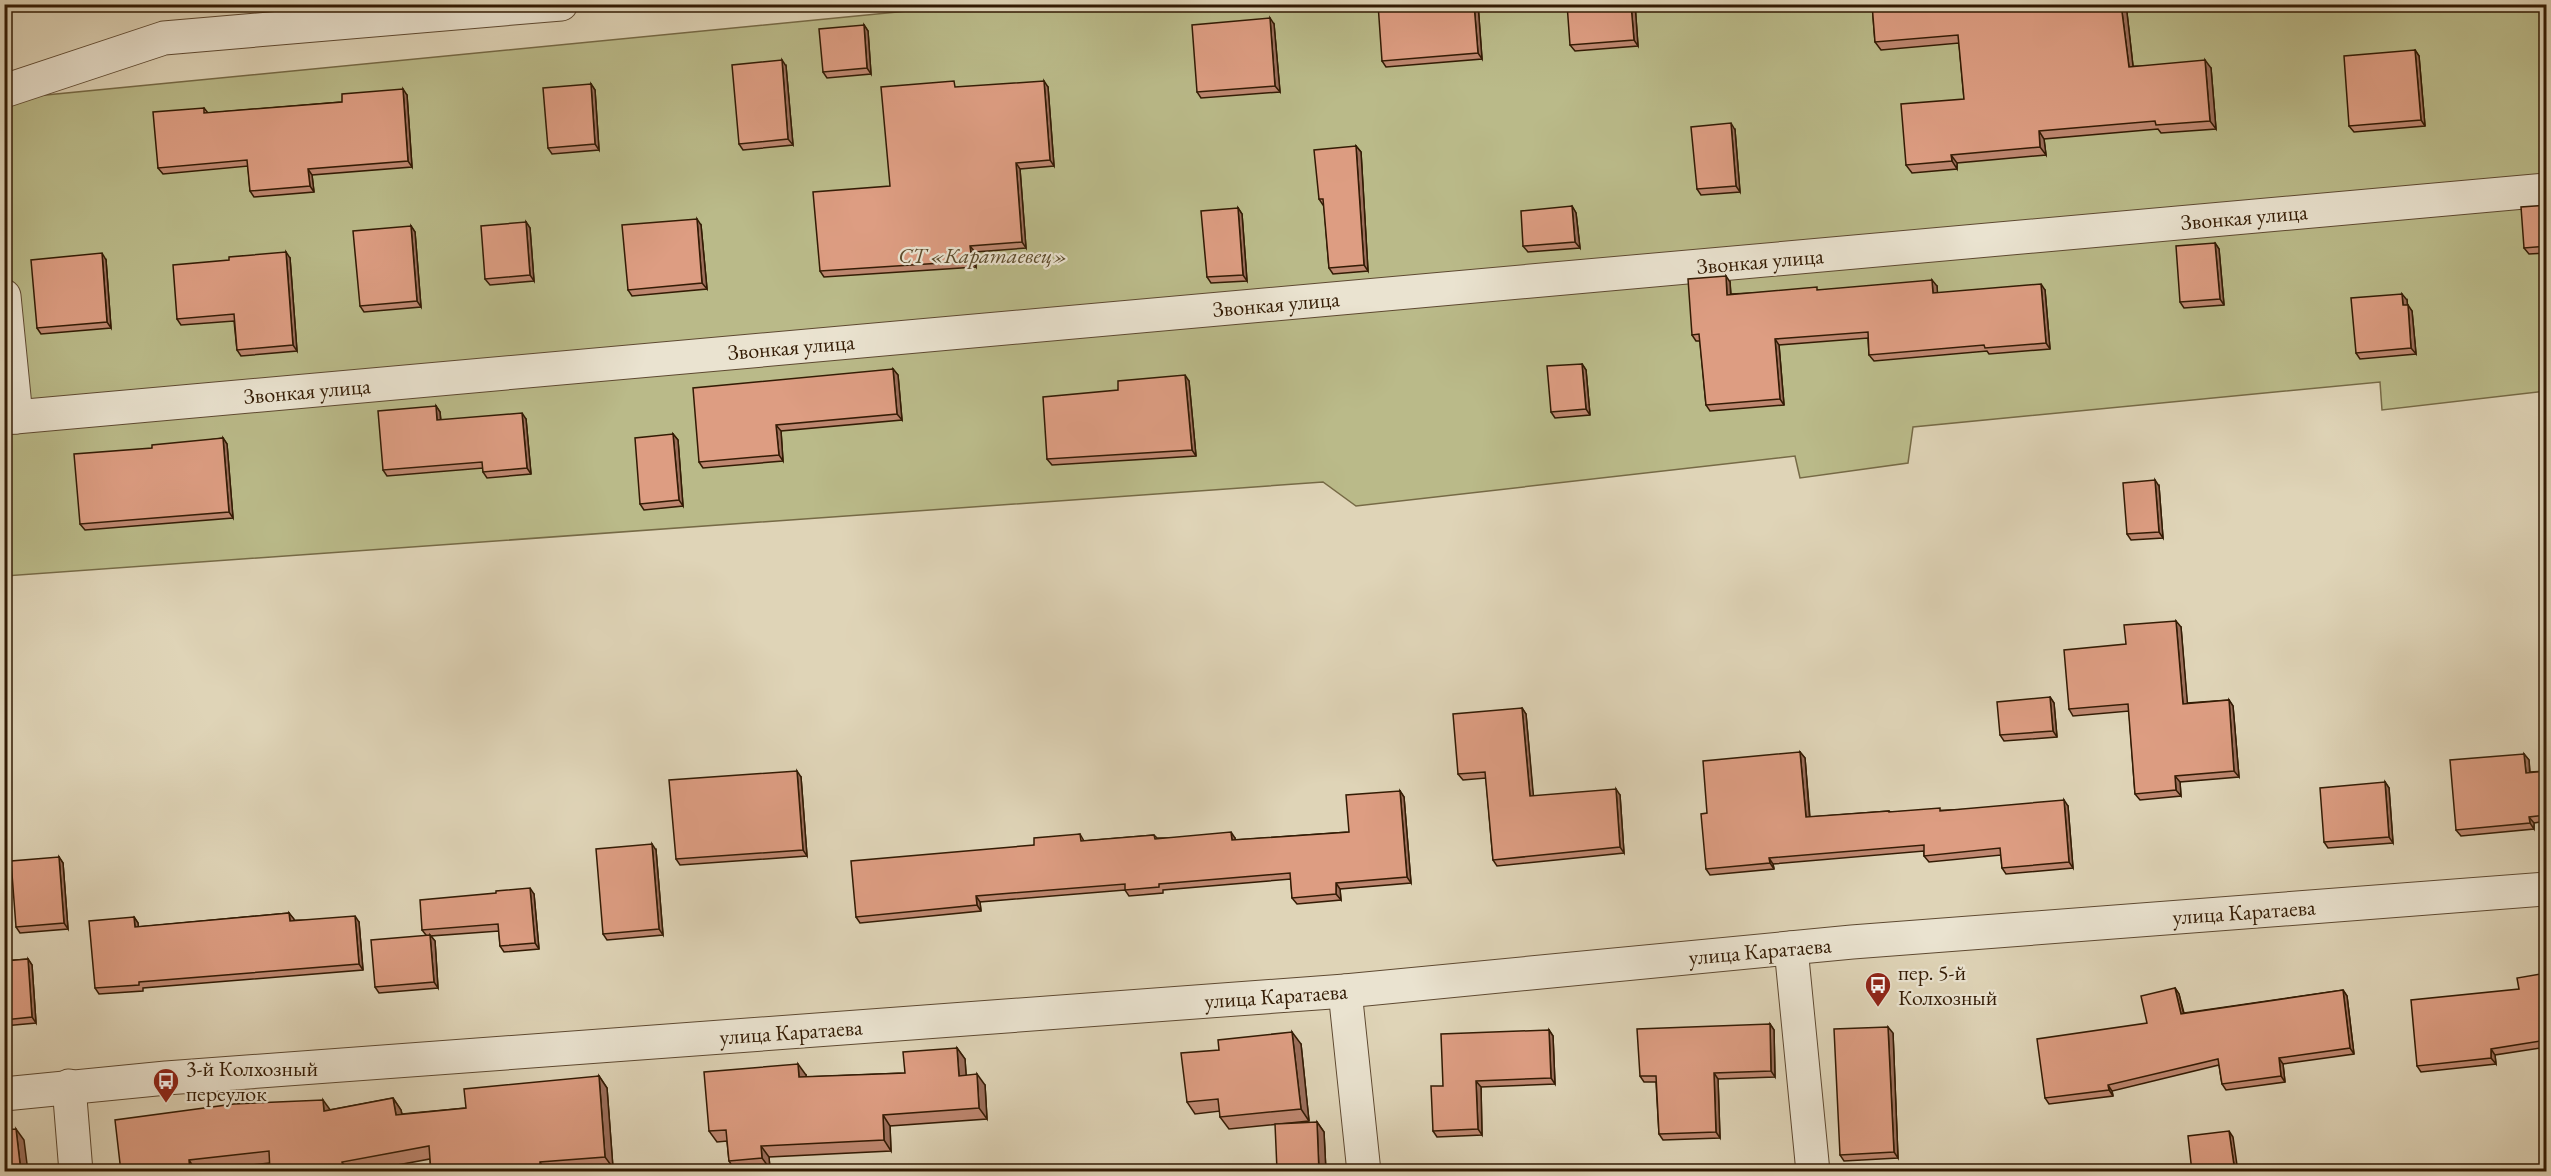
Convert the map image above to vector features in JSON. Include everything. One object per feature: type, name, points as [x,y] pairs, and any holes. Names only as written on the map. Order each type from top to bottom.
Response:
[{"type":"street","points":[[4,92],[164,38],[561,4]]},
{"type":"street","name":"Звонкая улица","points":[[10,417],[2547,190]]},
{"type":"street","points":[[4,296],[10,417]]},
{"type":"street","name":"улица Каратаева","points":[[4,1094],[69,1086],[1345,991],[1791,948],[2547,889]]},
{"type":"street","points":[[1791,948],[1813,1172]]},
{"type":"street","points":[[1345,991],[1364,1172]]},
{"type":"street","points":[[69,1086],[76,1172]]},
{"type":"green space","name":"СТ «Каратаевец»","points":[[979,4],[2546,5],[2546,391],[2382,410],[2380,382],[1913,427],[1908,463],[1800,478],[1795,456],[1356,506],[1323,482],[5,576],[5,99]]},
{"type":"building","points":[[1378,4],[1474,4],[1478,53],[1382,61]]},
{"type":"building","points":[[1567,4],[1631,4],[1634,40],[1570,45]]},
{"type":"building","points":[[1872,4],[2121,4],[2129,67],[2205,60],[2210,121],[2156,125],[2155,121],[2039,131],[2040,147],[1951,155],[1952,161],[1906,165],[1901,104],[1964,99],[1958,35],[1875,42]]},
{"type":"building","points":[[1270,18],[1275,86],[1197,92],[1192,25]]},
{"type":"building","points":[[864,25],[867,68],[823,72],[819,29]]},
{"type":"building","points":[[2415,50],[2421,120],[2349,126],[2344,56]]},
{"type":"building","points":[[782,60],[788,139],[739,144],[732,65]]},
{"type":"building","points":[[954,81],[955,87],[1044,81],[1050,160],[1016,163],[1022,242],[970,246],[972,261],[820,271],[813,192],[890,186],[881,87]]},
{"type":"building","points":[[591,84],[595,144],[548,148],[543,88]]},
{"type":"building","points":[[403,89],[408,161],[308,169],[310,186],[250,191],[247,160],[158,168],[153,112],[204,108],[204,113],[342,102],[342,94]]},
{"type":"building","points":[[1731,123],[1736,186],[1697,189],[1691,127]]},
{"type":"building","points":[[1356,146],[1364,265],[1329,268],[1323,199],[1319,199],[1314,150]]},
{"type":"building","points":[[2547,205],[2547,246],[2524,248],[2521,207]]},
{"type":"building","points":[[1572,206],[1575,242],[1523,246],[1521,211]]},
{"type":"building","points":[[1238,208],[1243,275],[1207,277],[1201,211]]},
{"type":"building","points":[[697,219],[702,283],[628,290],[622,225]]},
{"type":"building","points":[[526,222],[530,275],[485,279],[481,226]]},
{"type":"building","points":[[411,226],[417,301],[360,306],[353,231]]},
{"type":"building","points":[[2215,243],[2220,299],[2180,302],[2176,246]]},
{"type":"building","points":[[286,252],[293,345],[237,350],[234,314],[177,319],[173,265]]},
{"type":"building","points":[[102,253],[107,322],[37,328],[31,260]]},
{"type":"building","points":[[1726,276],[1727,295],[1932,280],[1933,293],[2041,284],[2046,343],[1985,348],[1984,345],[1869,355],[1868,332],[1775,339],[1780,399],[1706,405],[1699,334],[1692,335],[1688,279]]},
{"type":"building","points":[[2402,294],[2403,305],[2408,305],[2411,348],[2356,353],[2351,298]]},
{"type":"building","points":[[1582,364],[1586,409],[1551,412],[1547,366]]},
{"type":"building","points":[[893,369],[897,414],[776,425],[779,455],[699,462],[693,388]]},
{"type":"building","points":[[1185,375],[1192,450],[1047,459],[1043,397],[1118,390],[1118,381]]},
{"type":"building","points":[[436,406],[437,420],[522,413],[527,468],[483,472],[482,462],[383,470],[378,411]]},
{"type":"building","points":[[673,434],[679,500],[640,504],[635,438]]},
{"type":"building","points":[[223,438],[229,512],[80,524],[74,454],[152,448],[152,445]]},
{"type":"building","points":[[2155,480],[2159,532],[2127,534],[2123,483]]},
{"type":"building","points":[[2176,621],[2183,704],[2229,700],[2234,771],[2175,776],[2176,790],[2135,794],[2128,704],[2069,709],[2064,650],[2126,644],[2124,625]]},
{"type":"building","points":[[2050,697],[2053,731],[2000,735],[1997,702]]},
{"type":"building","points":[[1522,708],[1530,796],[1616,789],[1620,847],[1493,860],[1485,772],[1458,774],[1453,714]]},
{"type":"building","points":[[1800,752],[1806,817],[1940,808],[1940,811],[2064,800],[2069,862],[2002,868],[2000,848],[1924,856],[1924,845],[1769,858],[1770,863],[1706,869],[1701,814],[1707,813],[1703,761]]},
{"type":"building","points":[[2524,754],[2526,773],[2547,771],[2547,815],[2529,817],[2530,823],[2456,830],[2450,760]]},
{"type":"building","points":[[797,771],[803,850],[676,859],[669,780]]},
{"type":"building","points":[[2385,782],[2389,837],[2324,842],[2320,788]]},
{"type":"building","points":[[1400,791],[1407,877],[1336,883],[1336,894],[1292,898],[1290,873],[1159,884],[1159,887],[1125,890],[1125,884],[976,896],[977,905],[856,917],[851,861],[1034,845],[1034,838],[1080,834],[1081,841],[1154,835],[1155,839],[1231,832],[1232,840],[1349,832],[1346,795]]},
{"type":"building","points":[[652,844],[659,929],[603,934],[596,849]]},
{"type":"building","points":[[59,857],[64,923],[16,927],[11,861]]},
{"type":"building","points":[[530,888],[535,943],[500,946],[498,924],[422,930],[420,900]]},
{"type":"building","points":[[289,913],[290,921],[355,916],[359,964],[139,982],[139,985],[95,988],[89,921],[134,917],[135,927]]},
{"type":"building","points":[[430,935],[434,982],[375,987],[371,940]]},
{"type":"building","points":[[28,959],[32,1017],[4,1020],[4,961]]},
{"type":"building","points":[[2547,973],[2547,1040],[2491,1049],[2491,1058],[2417,1066],[2411,1000],[2519,989],[2517,978]]},
{"type":"building","points":[[2175,988],[2181,1014],[2343,990],[2350,1048],[2279,1058],[2281,1076],[2222,1084],[2218,1059],[2108,1085],[2109,1090],[2045,1098],[2037,1039],[2147,1023],[2141,996]]},
{"type":"building","points":[[1770,1024],[1771,1071],[1714,1073],[1716,1132],[1659,1134],[1656,1076],[1640,1076],[1637,1029]]},
{"type":"building","points":[[1888,1027],[1894,1152],[1840,1155],[1834,1029]]},
{"type":"building","points":[[1549,1030],[1551,1078],[1476,1081],[1478,1129],[1433,1131],[1431,1086],[1443,1086],[1441,1034]]},
{"type":"building","points":[[1292,1032],[1301,1109],[1220,1117],[1218,1099],[1187,1102],[1181,1053],[1219,1050],[1218,1040]]},
{"type":"building","points":[[957,1048],[959,1076],[977,1074],[979,1108],[883,1115],[884,1140],[761,1146],[762,1158],[729,1161],[726,1130],[709,1131],[704,1072],[798,1064],[799,1077],[905,1073],[903,1052]]},
{"type":"building","points":[[599,1076],[605,1157],[540,1162],[540,1172],[431,1172],[429,1146],[342,1162],[344,1172],[270,1172],[269,1151],[189,1160],[190,1172],[121,1172],[115,1120],[234,1104],[323,1100],[324,1111],[393,1098],[396,1115],[466,1108],[464,1089]]},
{"type":"building","points":[[1317,1122],[1319,1172],[1277,1170],[1275,1124]]},
{"type":"building","points":[[16,1129],[21,1172],[4,1172],[4,1130]]},
{"type":"building","points":[[2229,1131],[2235,1172],[2192,1172],[2188,1136]]},
{"type":"place","name":"пер. 5-й Колхозный","points":[[1878,1008]]},
{"type":"place","name":"3-й Колхозный переулок","points":[[166,1104]]}]
